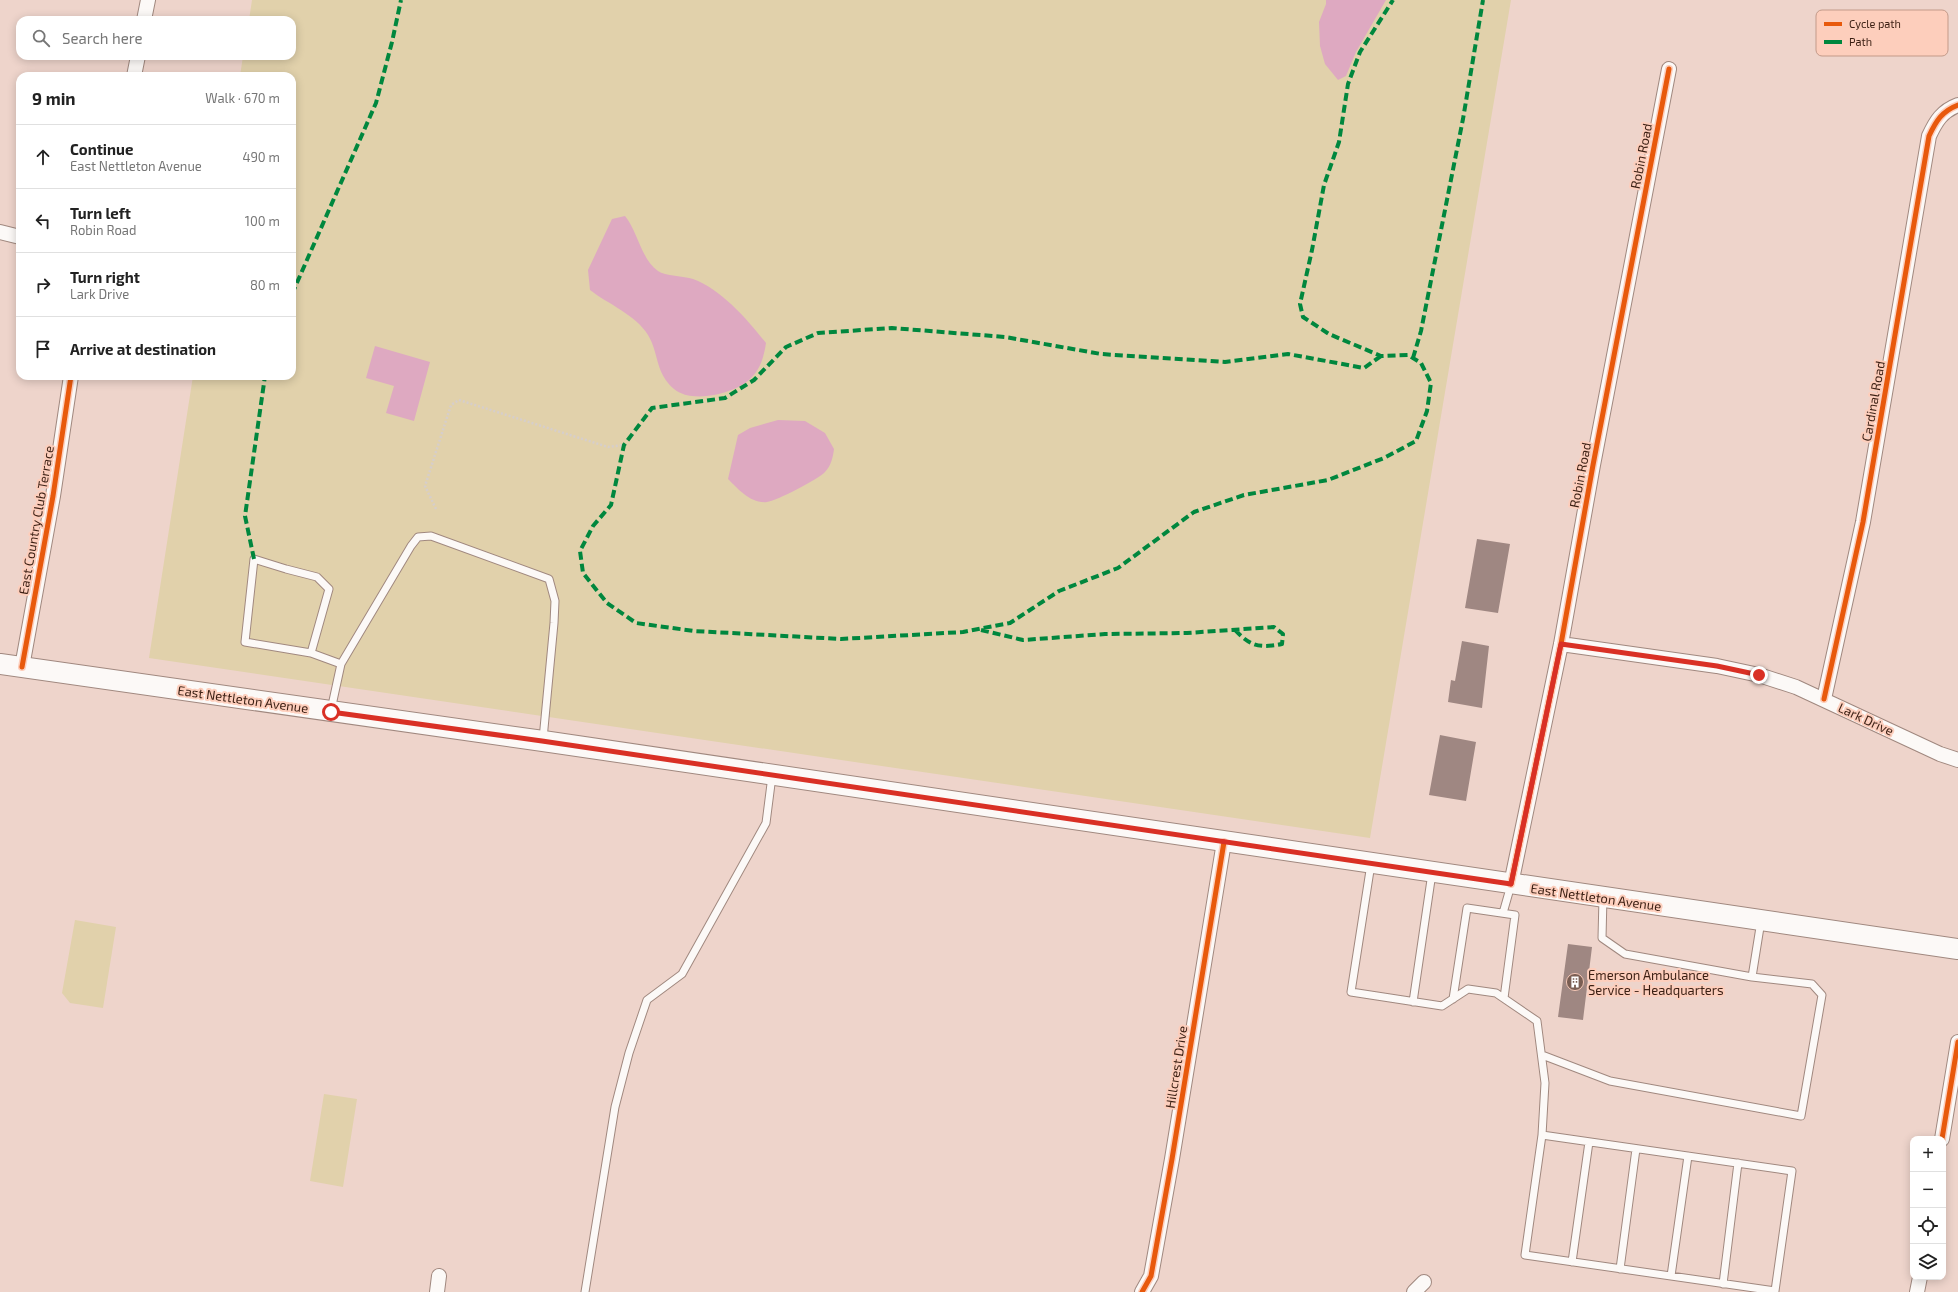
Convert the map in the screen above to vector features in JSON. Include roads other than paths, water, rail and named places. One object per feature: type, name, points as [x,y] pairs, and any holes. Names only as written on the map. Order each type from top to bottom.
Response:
[{"type":"main road","name":"East Nettleton Avenue","points":[[0,664],[542,741],[1371,864],[1958,949]]},
{"type":"street","points":[[145,16],[148,0]]},
{"type":"street","points":[[135,72],[137,60]]},
{"type":"street","name":"Robin Road","points":[[1511,884],[1561,644],[1593,465],[1669,69]]},
{"type":"street","name":"Cardinal Road","points":[[1824,699],[1863,522],[1929,136],[1937,119],[1952,108]]},
{"type":"street","points":[[0,232],[16,236]]},
{"type":"street","name":"East Country Club Terrace","points":[[22,667],[53,496],[70,380]]},
{"type":"street","name":"Lark Drive","points":[[1561,644],[1724,668],[1759,675],[1796,686],[1940,754],[1958,760]]},
{"type":"street","name":"Hillcrest Drive","points":[[1142,1292],[1151,1276],[1172,1159],[1224,842]]},
{"type":"street","points":[[1942,1136],[1958,1042]]},
{"type":"street","points":[[437,1292],[439,1276]]},
{"type":"street","points":[[1917,1292],[1919,1280]]},
{"type":"lane","points":[[331,712],[341,664],[418,536],[431,536],[549,580],[554,601],[554,623],[542,741]]},
{"type":"lane","points":[[311,653],[329,589],[317,576],[286,570],[254,559],[245,642],[311,653],[341,664]]},
{"type":"lane","points":[[585,1292],[615,1107],[629,1053],[646,1000],[682,974],[766,823],[772,776]]},
{"type":"lane","points":[[1371,864],[1351,992],[1442,1006],[1468,989],[1496,993],[1538,1021],[1545,1083],[1542,1135],[1525,1255],[1775,1291],[1792,1171],[1542,1135]]},
{"type":"lane","points":[[1413,1002],[1432,872]]},
{"type":"lane","points":[[1503,913],[1511,884]]},
{"type":"lane","points":[[1542,1055],[1610,1081],[1801,1116],[1822,995],[1812,984],[1752,977],[1625,954],[1602,938],[1604,898]]},
{"type":"lane","points":[[1453,999],[1466,908],[1515,915],[1504,998]]},
{"type":"lane","points":[[1752,977],[1761,920]]},
{"type":"lane","points":[[1572,1262],[1589,1142]]},
{"type":"lane","points":[[1620,1269],[1636,1149]]},
{"type":"lane","points":[[1671,1276],[1688,1156]]},
{"type":"lane","points":[[1724,1284],[1738,1163]]},
{"type":"place","name":"Emerson Ambulance Service - Headquarters","points":[[1575,982]]}]
